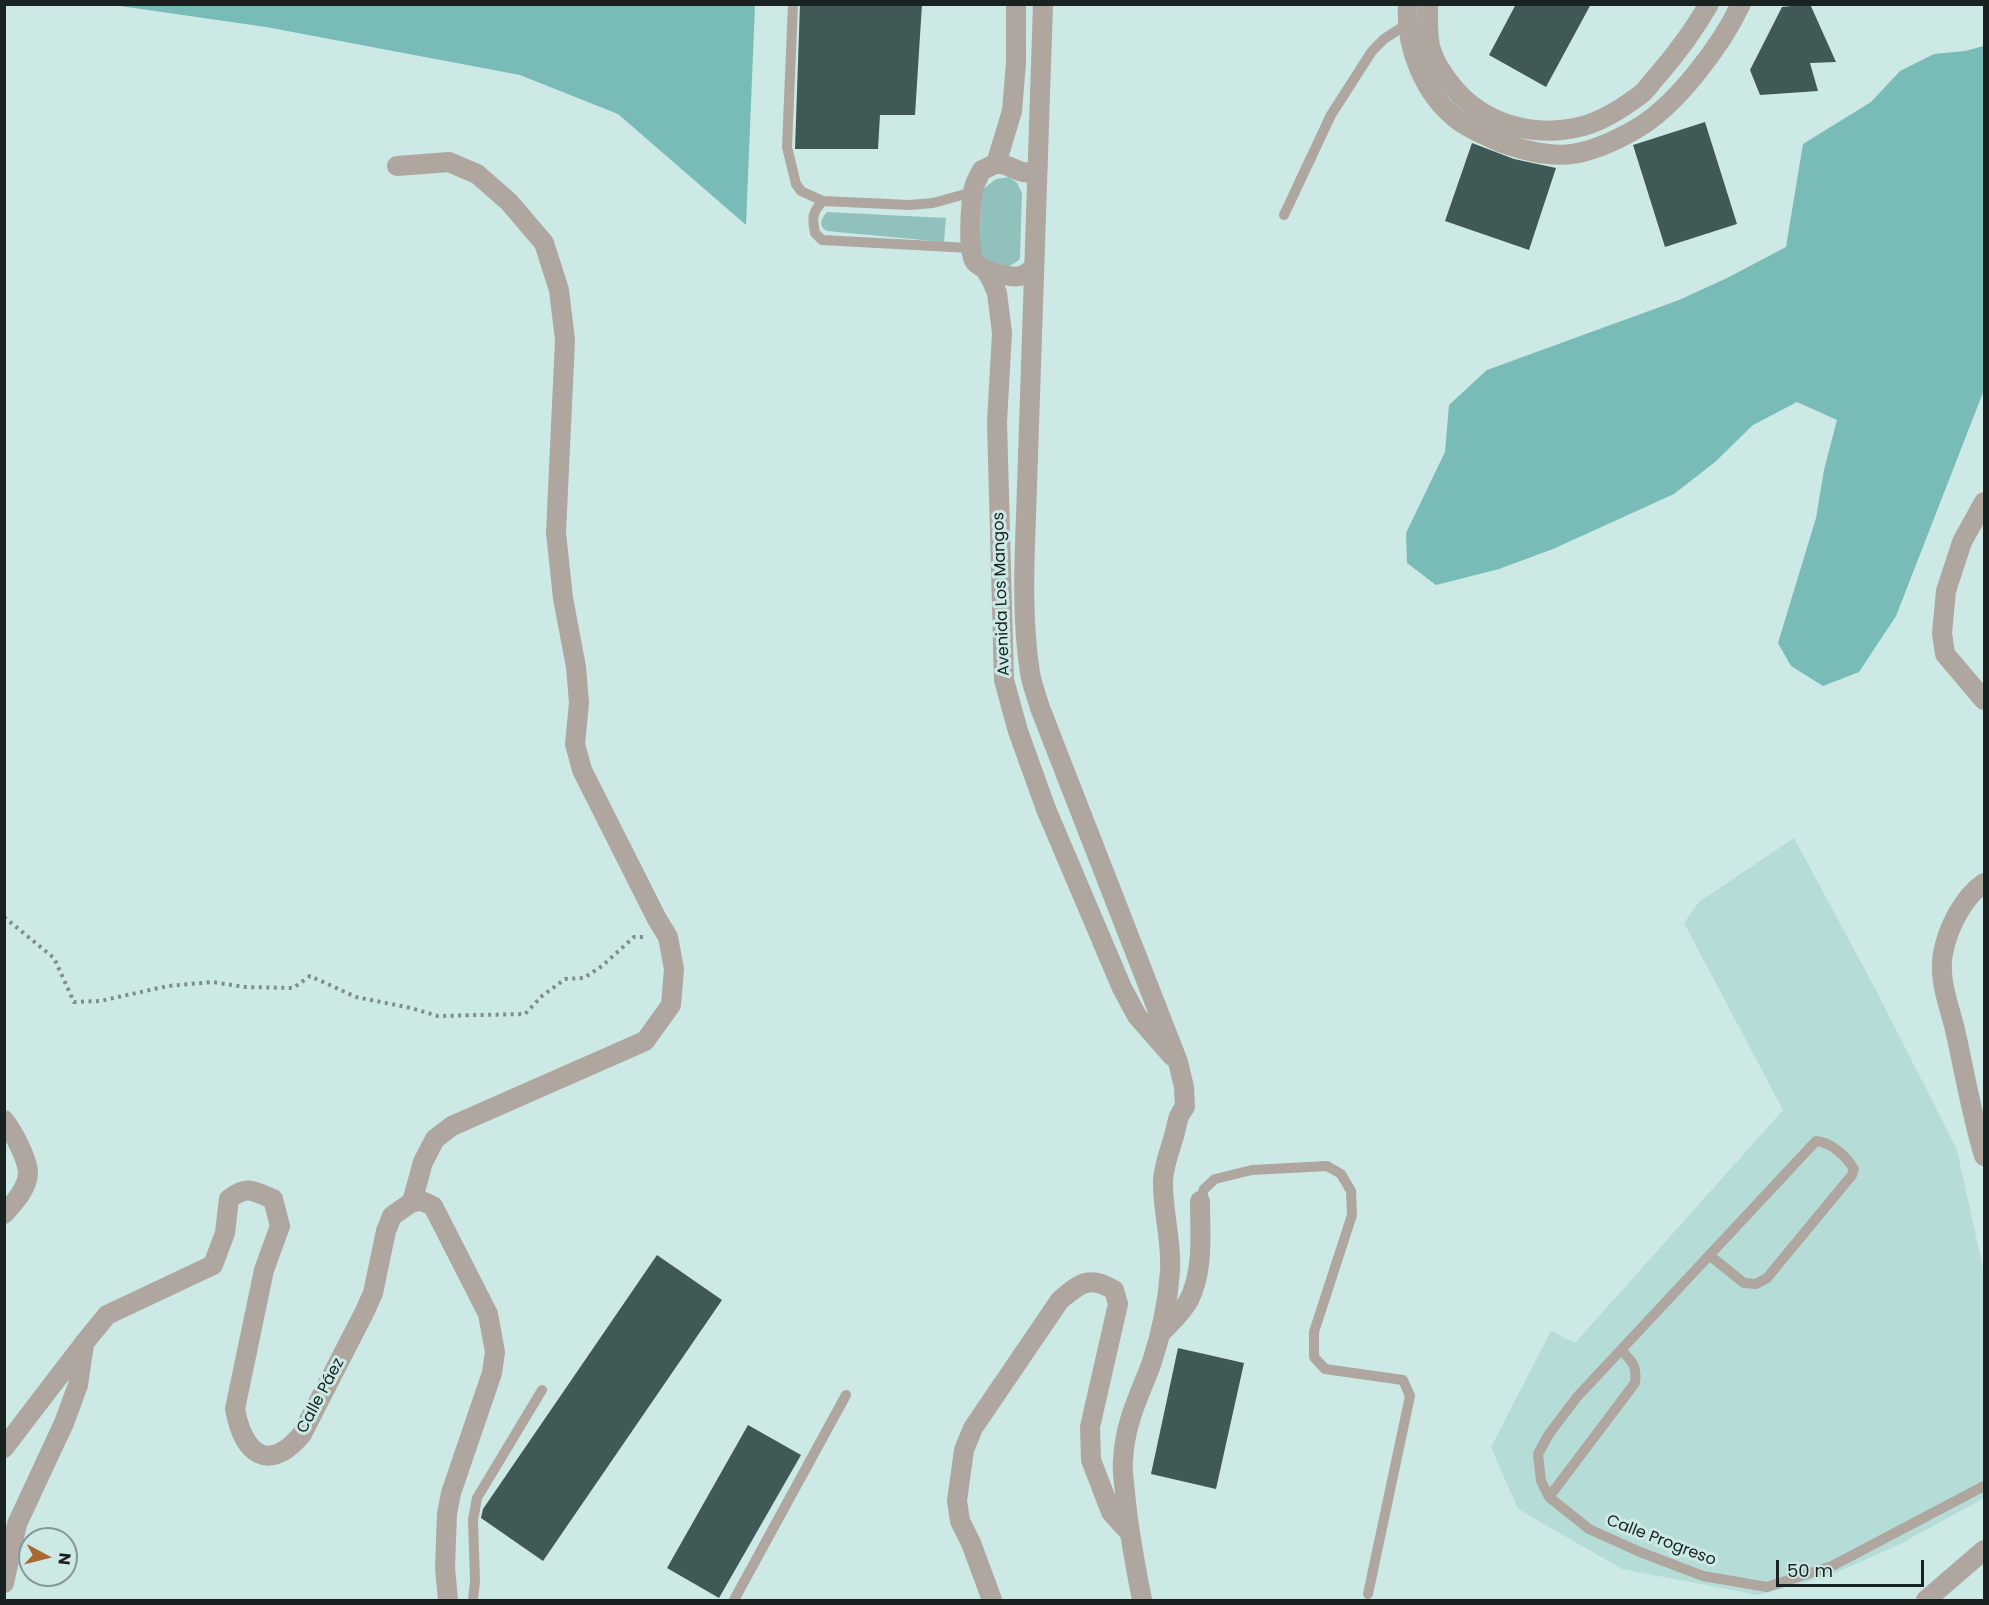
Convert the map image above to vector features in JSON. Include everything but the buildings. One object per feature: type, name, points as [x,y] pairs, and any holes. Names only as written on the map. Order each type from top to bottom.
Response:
[{"type":"street","points":[[996,164],[1012,111],[1016,63],[1016,4]]},
{"type":"street","name":"Avenida Los Mangos","points":[[1043,4],[1024,594],[1026,640],[1031,675],[1040,708],[1178,1062],[1184,1087],[1185,1107],[1177,1116],[1177,1128],[1164,1168],[1164,1202],[1170,1271],[1161,1333],[1133,1405],[1123,1462],[1129,1532],[1142,1600]]},
{"type":"street","points":[[1428,4],[1431,49],[1440,71],[1457,93],[1481,113],[1502,123],[1523,129],[1544,130],[1585,125],[1641,94],[1675,56],[1709,4]]},
{"type":"street","points":[[1407,14],[1413,54],[1420,71],[1436,98],[1458,120],[1480,134],[1524,150],[1538,153],[1571,154],[1637,129],[1662,111],[1691,80],[1708,57],[1741,4]]},
{"type":"street","points":[[397,166],[449,162],[477,174],[509,202],[544,243],[559,290],[565,340],[556,533],[563,598],[576,667],[579,703],[574,744],[582,770],[668,937],[674,969],[671,1005],[645,1041],[452,1126],[435,1139],[423,1162],[412,1202],[422,1201],[433,1206],[440,1218],[488,1314],[495,1352],[492,1372],[451,1493],[447,1514],[445,1568],[448,1600]]},
{"type":"street","points":[[970,248],[973,192],[982,170],[996,164],[1027,173],[1034,171],[1038,166]]},
{"type":"street","name":"Avenida Los Mangos","points":[[970,248],[974,261],[985,269],[997,293],[1002,333],[997,422],[1004,680],[1018,731],[1047,809],[1122,987],[1137,1016],[1178,1062]]},
{"type":"street","points":[[985,269],[1000,275],[1016,277],[1025,275],[1034,267]]},
{"type":"street","points":[[1984,502],[1962,542],[1946,591],[1942,633],[1945,654],[1984,700]]},
{"type":"street","points":[[1984,883],[1977,888],[1952,925],[1943,954],[1942,982],[1954,1021],[1984,1156]]},
{"type":"street","points":[[4,1120],[21,1148],[28,1173],[20,1194],[4,1214]]},
{"type":"street","name":"Calle Páez","points":[[4,1448],[107,1315],[213,1265],[225,1233],[229,1199],[240,1190],[252,1190],[273,1199],[279,1226],[264,1270],[235,1409],[238,1426],[256,1451],[267,1457],[280,1454],[291,1447],[303,1434],[374,1293],[386,1231],[392,1216],[412,1202]]},
{"type":"street","points":[[1161,1333],[1188,1302],[1196,1281],[1200,1259],[1200,1201]]},
{"type":"street","points":[[992,1600],[960,1521],[957,1501],[964,1450],[973,1428],[1060,1300],[1078,1286],[1090,1281],[1101,1282],[1114,1290],[1118,1304],[1090,1427],[1091,1460],[1111,1512],[1129,1532]]},
{"type":"street","points":[[4,1583],[17,1524],[64,1423],[78,1384],[84,1342]]},
{"type":"street","points":[[1926,1600],[1984,1550]]},
{"type":"lane","points":[[793,4],[787,147],[796,184],[801,191],[823,201],[909,205],[933,203],[973,192]]},
{"type":"lane","points":[[1284,215],[1331,115],[1372,51],[1407,14]]},
{"type":"lane","points":[[823,201],[815,209],[813,222],[814,233],[822,240],[970,248]]},
{"type":"lane","points":[[1549,1497],[1635,1383],[1636,1371],[1632,1360],[1621,1350],[1816,1141],[1826,1142],[1854,1169],[1852,1175],[1767,1278],[1756,1284],[1744,1283],[1710,1255]]},
{"type":"lane","points":[[1200,1201],[1204,1189],[1215,1179],[1252,1170],[1327,1166],[1341,1174],[1351,1191],[1352,1215],[1314,1332],[1314,1357],[1325,1369],[1403,1380],[1410,1396],[1368,1594]]},
{"type":"lane","name":"Calle Progreso","points":[[1621,1350],[1577,1397],[1549,1434],[1538,1454],[1541,1481],[1549,1497],[1589,1529],[1640,1552],[1703,1576],[1767,1587],[1832,1566],[1984,1486]]},
{"type":"lane","points":[[473,1600],[475,1581],[473,1520],[477,1498],[542,1390]]},
{"type":"lane","points":[[734,1600],[846,1395]]},
{"type":"path","points":[[4,917],[54,958],[74,1002],[100,1000],[168,986],[212,982],[245,987],[293,988],[310,976],[356,997],[438,1016],[525,1014],[542,996],[565,979],[584,978],[602,966],[634,937],[668,937]]},
{"type":"shaded area","points":[[113,5],[755,5],[746,225],[618,114],[520,75],[266,27]]},
{"type":"shaded area","points":[[1984,46],[1984,390],[1896,616],[1859,672],[1823,686],[1791,666],[1778,643],[1816,518],[1824,470],[1837,420],[1797,402],[1753,425],[1715,462],[1674,494],[1553,549],[1499,569],[1436,585],[1407,563],[1406,533],[1445,452],[1449,405],[1487,370],[1679,300],[1786,247],[1803,144],[1871,102],[1900,71],[1934,54],[1965,51]]},
{"type":"shaded area","points":[[1009,177],[1017,183],[1022,193],[1020,259],[1004,267],[979,257],[982,190],[996,179]]},
{"type":"shaded area","points":[[827,212],[946,218],[944,242],[827,231],[822,227],[821,222]]},
{"type":"shaded area","points":[[1794,838],[1877,992],[1957,1150],[1984,1273],[1984,1498],[1902,1543],[1829,1576],[1758,1595],[1622,1569],[1518,1509],[1491,1447],[1551,1331],[1575,1343],[1783,1110],[1684,923],[1699,902]]}]
